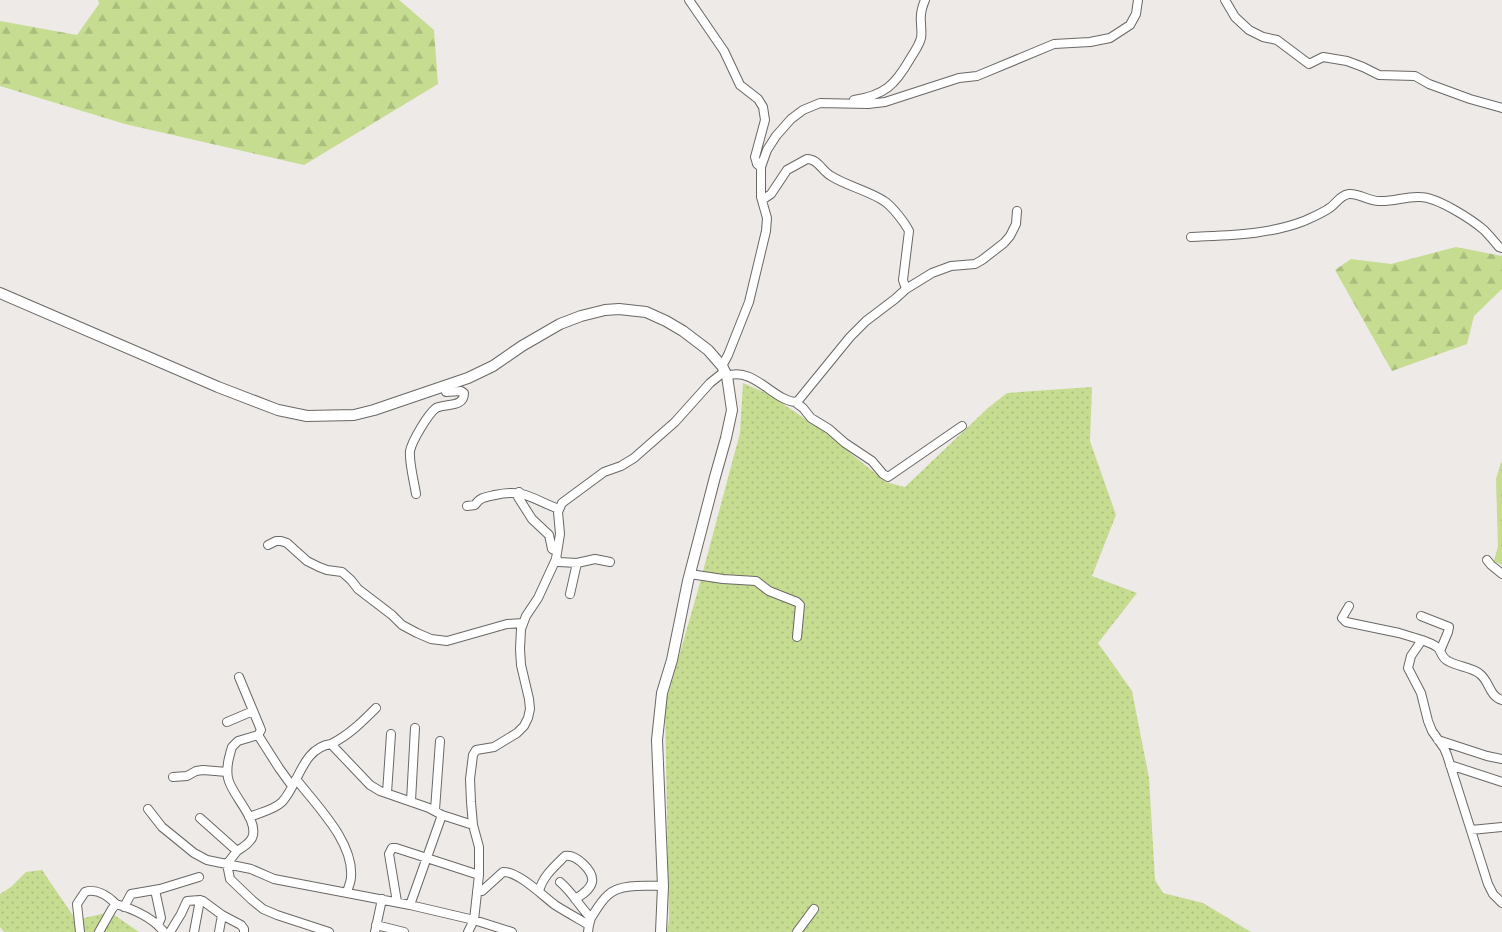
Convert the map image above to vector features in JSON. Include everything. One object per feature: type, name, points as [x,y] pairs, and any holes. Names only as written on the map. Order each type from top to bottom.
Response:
[{"type":"street","points":[[689,0],[724,51],[740,85],[758,99],[763,107],[765,120],[755,157],[757,164],[761,167]]},
{"type":"street","points":[[837,103],[873,97],[881,93],[896,80],[918,46],[921,37],[921,14],[925,0]]},
{"type":"street","points":[[661,932],[664,886],[657,740],[662,693],[672,660],[690,574],[730,420],[732,402],[725,371],[728,355],[749,302],[762,251],[767,218],[762,200],[760,181],[761,167],[767,150],[790,119],[812,105],[820,103],[868,104],[885,102],[959,78],[977,76],[1054,44],[1090,42],[1110,38],[1130,25],[1136,14],[1138,0]]},
{"type":"street","points":[[1225,0],[1235,17],[1249,30],[1263,37],[1277,40],[1309,64],[1323,57],[1348,61],[1379,75],[1415,76],[1428,84],[1502,108]]},
{"type":"street","points":[[762,200],[772,194],[788,170],[807,159],[817,162],[826,173],[837,180],[883,200],[909,231],[903,280],[906,289]]},
{"type":"street","points":[[1191,237],[1241,235],[1292,225],[1316,216],[1331,207],[1343,196],[1351,194],[1379,201],[1414,197],[1430,199],[1450,207],[1468,219],[1502,248]]},
{"type":"street","points":[[795,402],[799,401],[856,330],[906,289],[942,268],[977,263],[1004,242],[1010,236],[1016,224],[1017,211]]},
{"type":"street","points":[[0,294],[218,387],[264,405],[294,414],[318,416],[354,415],[374,410],[481,373],[560,324],[581,316],[612,310],[636,310],[646,312],[666,321],[699,342],[725,371],[747,376],[783,398],[795,402],[811,418],[872,461],[882,474],[888,478],[962,426]]},
{"type":"street","points":[[468,932],[474,920],[479,875],[479,848],[470,802],[473,755],[476,750],[494,747],[517,733],[524,726],[528,718],[530,709],[521,665],[521,629],[538,598],[557,555],[560,534],[559,509],[565,499],[604,472],[621,466],[634,458],[675,422],[710,383],[725,371]]},
{"type":"street","points":[[416,494],[410,455],[412,445],[428,417],[436,408],[458,403],[464,397],[464,393],[461,391],[448,393],[444,386]]},
{"type":"street","points":[[467,506],[475,505],[483,498],[508,492],[519,492],[559,509]]},
{"type":"street","points":[[519,492],[518,497],[532,519],[549,535],[552,549],[557,555],[559,562],[576,563],[595,559],[610,562]]},
{"type":"street","points":[[268,545],[276,541],[287,543],[307,561],[327,570],[342,572],[352,580],[358,589],[402,624],[431,639],[447,641],[508,624],[523,623]]},
{"type":"street","points":[[1487,560],[1502,574]]},
{"type":"street","points":[[570,594],[576,563]]},
{"type":"street","points":[[690,574],[756,581],[770,592],[797,602],[801,610],[797,637]]},
{"type":"street","points":[[1349,606],[1342,618],[1346,622],[1399,633],[1435,646],[1446,660],[1481,674],[1496,698],[1502,700]]},
{"type":"street","points":[[1422,616],[1446,624],[1449,627],[1440,651]]},
{"type":"street","points":[[1422,640],[1411,656],[1408,668],[1421,693],[1428,721],[1444,748],[1488,884],[1493,894],[1502,903]]},
{"type":"street","points":[[227,864],[250,842],[253,833],[249,817],[232,790],[228,779],[229,757],[234,743],[258,734],[261,730],[239,677]]},
{"type":"street","points":[[249,817],[280,804],[315,750],[344,738],[376,708]]},
{"type":"street","points":[[227,722],[253,711]]},
{"type":"street","points":[[411,801],[414,728]]},
{"type":"street","points":[[258,734],[279,768],[294,782],[338,832],[344,844],[350,865],[351,878],[347,892]]},
{"type":"street","points":[[387,793],[391,734]]},
{"type":"street","points":[[1438,740],[1502,759]]},
{"type":"street","points":[[410,904],[427,859],[439,813],[440,741]]},
{"type":"street","points":[[331,744],[370,785],[474,825]]},
{"type":"street","points":[[1450,765],[1502,782]]},
{"type":"street","points":[[173,777],[187,776],[196,771],[204,770],[227,772]]},
{"type":"street","points":[[148,809],[162,827],[194,854],[207,860],[251,870],[274,879],[410,904],[474,920],[512,932]]},
{"type":"street","points":[[200,818],[238,852]]},
{"type":"street","points":[[1471,830],[1502,827]]},
{"type":"street","points":[[397,902],[389,854],[390,850],[396,848],[479,875]]},
{"type":"street","points":[[539,891],[541,884],[550,871],[569,855],[580,860],[591,876],[592,881],[588,889],[575,899]]},
{"type":"street","points":[[227,864],[230,878],[263,908],[277,916],[329,932]]},
{"type":"street","points":[[477,891],[482,891],[504,872],[511,872],[554,904],[589,925]]},
{"type":"street","points":[[99,932],[117,906],[131,894],[155,890],[199,877]]},
{"type":"street","points":[[560,882],[571,891],[589,925]]},
{"type":"street","points":[[589,925],[606,896],[616,890],[631,886],[664,886]]},
{"type":"street","points":[[80,932],[77,904],[85,892],[91,890],[110,898],[117,906],[149,919],[164,932]]},
{"type":"street","points":[[155,890],[161,918],[158,925]]},
{"type":"street","points":[[382,899],[376,928],[404,932]]},
{"type":"street","points":[[194,932],[200,900]]},
{"type":"street","points":[[170,932],[187,901],[200,900],[241,925],[244,932]]},
{"type":"street","points":[[797,932],[814,909]]},
{"type":"street","points":[[219,932],[222,914]]},
{"type":"green space","points":[[98,0],[399,0],[434,30],[438,84],[304,165],[125,124],[0,86],[0,21],[77,35],[99,4]]},
{"type":"green space","points":[[1456,247],[1502,256],[1502,289],[1474,316],[1467,344],[1392,371],[1335,270],[1351,259],[1391,264]]},
{"type":"green space","points":[[743,383],[768,394],[822,430],[886,482],[905,487],[988,408],[1007,393],[1092,387],[1090,441],[1116,515],[1092,576],[1137,593],[1098,643],[1132,691],[1149,778],[1155,880],[1163,893],[1203,903],[1251,932],[667,932],[669,919],[665,705],[740,433]]},
{"type":"green space","points":[[1501,462],[1502,565],[1494,561],[1498,546],[1496,479]]},
{"type":"green space","points":[[42,870],[76,920],[110,912],[139,932],[4,932],[0,927],[0,894],[11,887],[26,872]]}]
